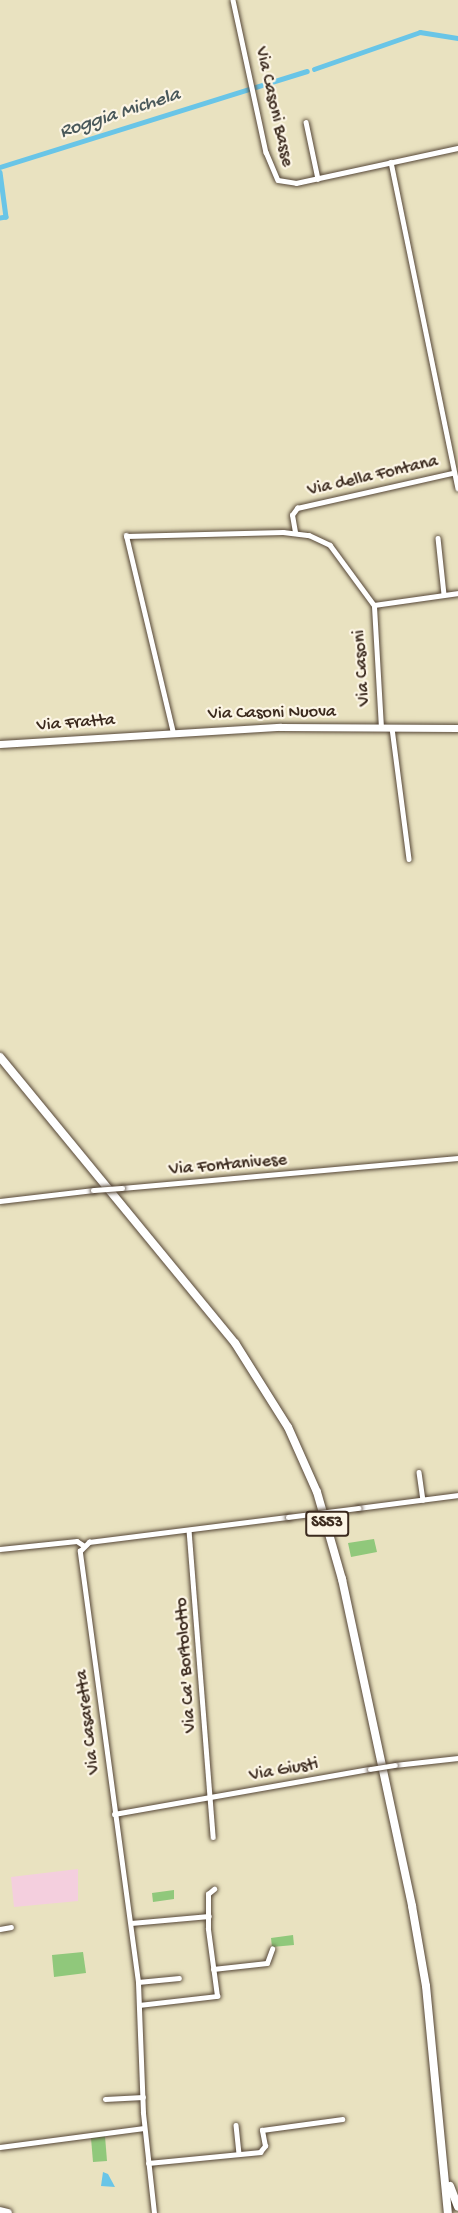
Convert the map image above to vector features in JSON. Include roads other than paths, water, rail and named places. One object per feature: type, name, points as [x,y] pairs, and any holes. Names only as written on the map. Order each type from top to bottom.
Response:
[{"type":"main road","name":"Via Casoni Nuova","points":[[154,734],[458,728]]},
{"type":"main road","name":"Via Fratta","points":[[0,744],[154,734]]},
{"type":"main road","name":"SS53","points":[[0,1057],[235,1343],[270,1395],[306,1466],[336,1556],[403,1861],[426,1986],[446,2213]]},
{"type":"main road","points":[[436,2087],[450,2185],[458,2207]]},
{"type":"main road","points":[[0,2211],[8,2213]]},
{"type":"street","name":"Via Casoni Basse","points":[[233,0],[273,174],[284,182],[318,179],[458,148]]},
{"type":"street","points":[[306,122],[318,179]]},
{"type":"street","name":"Via della Fontana","points":[[295,532],[292,515],[297,508],[452,473],[426,324],[391,162]]},
{"type":"street","points":[[452,473],[458,488]]},
{"type":"street","points":[[173,732],[126,536],[295,532],[330,545],[374,605]]},
{"type":"street","points":[[438,538],[444,594]]},
{"type":"street","name":"Via Casoni","points":[[381,728],[374,605],[458,593]]},
{"type":"street","points":[[392,728],[409,859]]},
{"type":"street","name":"Via Fontanivese","points":[[0,1201],[93,1190],[458,1158]]},
{"type":"street","points":[[419,1472],[423,1500]]},
{"type":"street","points":[[0,1549],[76,1541],[83,1545],[458,1495]]},
{"type":"street","name":"Via Ca' Bortolotto","points":[[189,1530],[213,1837]]},
{"type":"street","name":"Via Casaretta","points":[[83,1545],[80,1551],[138,1982],[144,2128],[154,2213]]},
{"type":"street","name":"Via Giusti","points":[[114,1814],[370,1769],[458,1758]]},
{"type":"street","points":[[139,2005],[217,1996],[208,1894],[214,1889]]},
{"type":"street","points":[[130,1923],[209,1916]]},
{"type":"street","points":[[0,1929],[11,1928]]},
{"type":"street","points":[[213,1969],[267,1963],[272,1949]]},
{"type":"street","points":[[138,1982],[179,1978]]},
{"type":"street","points":[[105,2099],[143,2097]]},
{"type":"street","points":[[148,2163],[263,2150],[262,2130],[342,2119]]},
{"type":"street","points":[[236,2125],[239,2154]]},
{"type":"street","points":[[0,2147],[144,2128]]},
{"type":"water","points":[[103,2172],[108,2174],[115,2187],[101,2186]]},
{"type":"waterway","name":"Roggia Michela","points":[[314,69],[420,32],[458,38]]},
{"type":"waterway","name":"Roggia Michela","points":[[256,87],[307,71]]},
{"type":"waterway","name":"Roggia Michela","points":[[0,167],[249,89]]},
{"type":"waterway","name":"Roggia Michela","points":[[0,172],[6,217],[0,218]]}]
